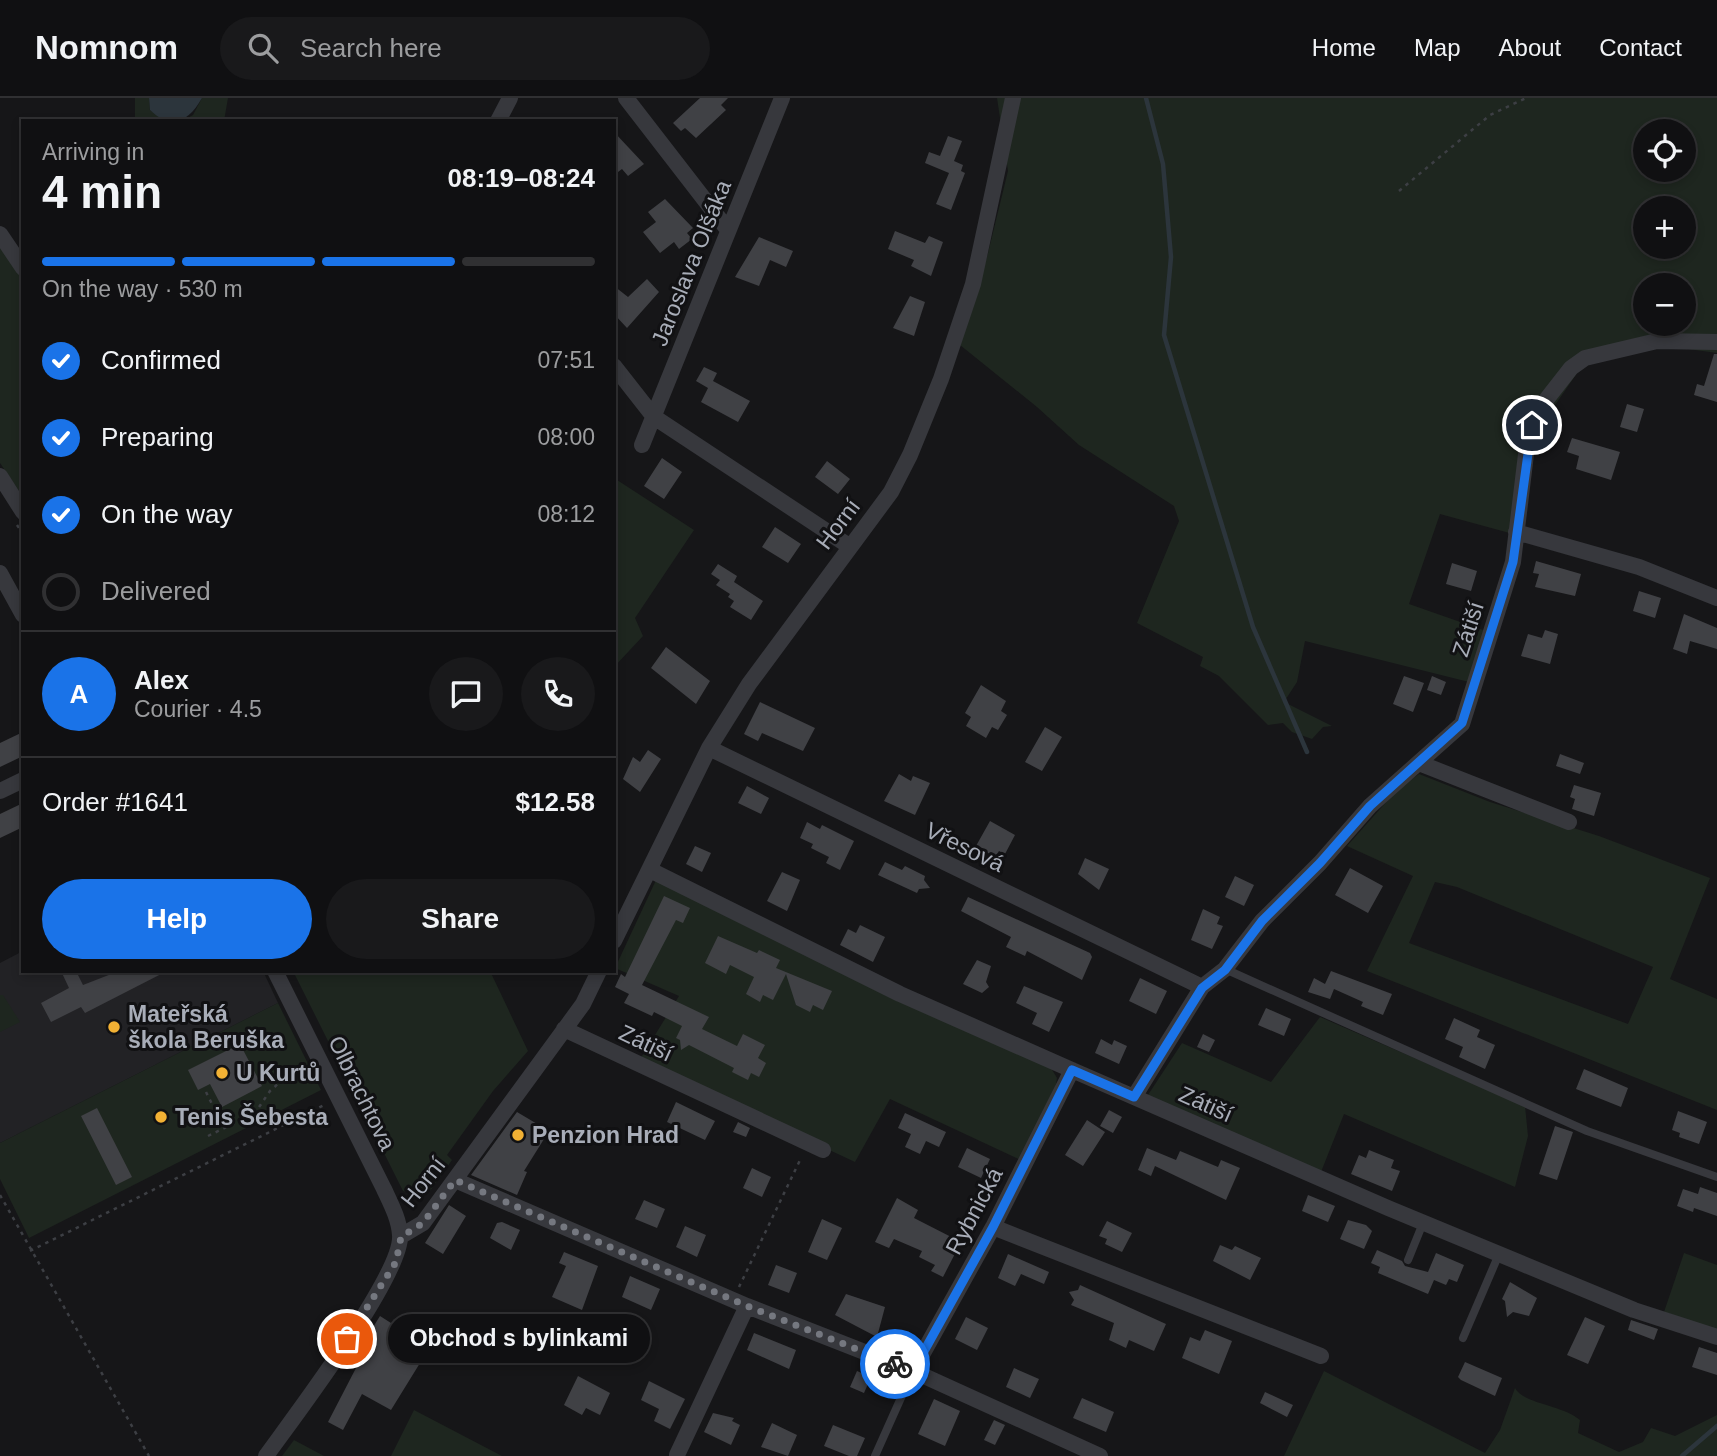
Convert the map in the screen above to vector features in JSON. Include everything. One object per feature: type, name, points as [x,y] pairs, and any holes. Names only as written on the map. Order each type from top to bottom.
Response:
[{"type":"street","points":[[500,119],[510,98]]},
{"type":"street","points":[[626,98],[728,230]]},
{"type":"street","name":"Jaroslava Olšáka","points":[[642,445],[782,98]]},
{"type":"street","name":"Horní","points":[[616,937],[709,748],[749,684],[891,492],[910,455],[941,379],[973,284],[1013,98]]},
{"type":"street","points":[[0,234],[21,265]]},
{"type":"street","name":"Zátiší","points":[[1134,1097],[1202,988],[1225,970],[1262,921],[1320,863],[1370,806],[1462,723],[1513,562],[1532,425],[1546,400],[1571,368],[1585,358],[1657,341],[1717,342]]},
{"type":"street","points":[[616,369],[654,417],[849,546]]},
{"type":"street","points":[[2,484],[21,509]]},
{"type":"street","points":[[1516,532],[1639,567],[1717,598]]},
{"type":"street","points":[[0,573],[21,611]]},
{"type":"street","name":"Vřesová","points":[[709,748],[1202,988]]},
{"type":"street","points":[[1419,763],[1569,822]]},
{"type":"street","points":[[0,791],[21,781]]},
{"type":"street","name":"Zátiší","points":[[650,870],[900,994],[1072,1070],[1423,1223],[1634,1310],[1717,1337]]},
{"type":"street","name":"Olbrachtova","points":[[276,973],[388,1198],[401,1237]]},
{"type":"street","name":"Horní","points":[[267,1456],[375,1298],[396,1262],[401,1237],[423,1223],[583,1004],[598,973]]},
{"type":"street","name":"Zátiší","points":[[564,1030],[815,1147]]},
{"type":"street","name":"Rybnická","points":[[913,1371],[993,1227],[1072,1070]]},
{"type":"street","points":[[455,1180],[740,1303],[913,1371],[1100,1456]]},
{"type":"street","points":[[993,1227],[1321,1356]]},
{"type":"street","points":[[677,1455],[740,1303]]},
{"type":"lane","points":[[1225,970],[1587,1131],[1717,1177]]},
{"type":"lane","points":[[1408,1260],[1423,1223]]},
{"type":"lane","points":[[1463,1338],[1499,1254]]},
{"type":"lane","points":[[874,1456],[913,1371]]},
{"type":"path","points":[[1399,191],[1490,115],[1526,98]]},
{"type":"path","points":[[208,1136],[255,1113],[270,1091],[289,1074]]},
{"type":"path","points":[[206,1092],[217,1114],[217,1132]]},
{"type":"path","points":[[30,1251],[330,1102]]},
{"type":"path","points":[[740,1303],[815,1147]]},
{"type":"path","points":[[0,1195],[149,1456]]},
{"type":"path","points":[[0,1211],[8,1211]]},
{"type":"shaded area","points":[[135,98],[149,98],[150,110],[162,119],[135,119]]},
{"type":"shaded area","points":[[149,98],[202,98],[191,113],[181,119],[164,119],[150,110]]},
{"type":"shaded area","points":[[202,98],[228,98],[224,119],[186,119],[193,115]]},
{"type":"shaded area","points":[[997,98],[1717,98],[1717,353],[1659,345],[1584,363],[1542,424],[1529,465],[1517,535],[1440,514],[1409,604],[1486,631],[1469,682],[1305,641],[1297,682],[1284,702],[1332,726],[1323,727],[1312,739],[1292,732],[1283,723],[1268,725],[1219,676],[1200,666],[1203,657],[1137,623],[1179,521],[1174,506],[1079,445],[960,345],[988,253],[1008,171]]},
{"type":"shaded area","points":[[0,240],[21,272],[21,494],[0,463]]},
{"type":"shaded area","points":[[616,479],[694,530],[635,618],[643,636],[616,665]]},
{"type":"shaded area","points":[[1419,774],[1490,802],[1599,836],[1710,878],[1670,979],[1717,999],[1717,1110],[1367,971],[1413,876],[1347,846],[1397,790]],"holes":[[[1435,882],[1457,887],[1653,967],[1628,1024],[1409,943]]]},
{"type":"shaded area","points":[[657,878],[1051,1068],[1057,1078],[1054,1096],[1023,1161],[890,1099],[855,1162],[639,1061],[679,996],[616,968]]},
{"type":"shaded area","name":"Mateřská škola Beruška","points":[[21,952],[21,973],[264,973],[278,1003],[0,1143],[0,963]]},
{"type":"shaded area","points":[[294,973],[491,973],[528,1051],[493,1091],[447,1155],[452,1160],[430,1191],[413,1194],[403,1191],[364,1113],[366,1111],[363,1111]]},
{"type":"shaded area","points":[[0,995],[3,995],[20,1022],[0,1032]]},
{"type":"shaded area","name":"Tenis Šebesta","points":[[278,1003],[321,1090],[29,1238],[0,1179],[0,1143]]},
{"type":"shaded area","points":[[1320,1017],[1525,1106],[1528,1136],[1515,1187],[1344,1114],[1321,1172],[1146,1098],[1182,1043],[1271,1082]]},
{"type":"shaded area","points":[[1684,1253],[1717,1265],[1717,1330],[1664,1312]]},
{"type":"shaded area","points":[[1324,1371],[1485,1453],[1500,1430],[1515,1388],[1526,1398],[1573,1415],[1580,1420],[1578,1433],[1619,1452],[1643,1442],[1651,1428],[1675,1436],[1717,1415],[1717,1456],[1284,1456]]},
{"type":"shaded area","points":[[414,1410],[502,1456],[391,1456]]},
{"type":"shaded area","points":[[294,1440],[324,1456],[282,1456]]},
{"type":"building","points":[[700,98],[728,98],[721,105],[726,110],[696,138],[685,128],[681,131],[673,123]]},
{"type":"building","points":[[616,134],[644,164],[628,176],[622,169],[616,174]]},
{"type":"building","points":[[948,136],[962,141],[954,161],[963,165],[961,171],[965,173],[951,210],[936,204],[949,173],[925,163],[929,152],[940,156]]},
{"type":"building","points":[[665,199],[693,228],[687,233],[692,239],[679,249],[674,242],[660,253],[643,232],[656,222],[648,212]]},
{"type":"building","points":[[895,231],[925,243],[929,236],[943,242],[931,276],[911,266],[914,260],[888,249]]},
{"type":"building","points":[[759,237],[793,251],[786,267],[770,260],[759,286],[735,277]]},
{"type":"building","points":[[647,279],[659,292],[627,328],[616,316],[616,288],[628,297]]},
{"type":"building","points":[[910,296],[925,302],[914,336],[893,328]]},
{"type":"building","points":[[1714,354],[1717,354],[1717,402],[1694,395],[1697,384],[1704,386]]},
{"type":"building","points":[[704,367],[717,373],[713,381],[750,401],[738,422],[701,402],[708,388],[696,381]]},
{"type":"building","points":[[1627,404],[1644,409],[1637,432],[1620,427]]},
{"type":"building","points":[[1572,438],[1620,452],[1611,480],[1576,469],[1579,456],[1567,452]]},
{"type":"building","points":[[662,458],[682,472],[664,499],[644,486]]},
{"type":"building","points":[[827,461],[850,479],[838,494],[815,477]]},
{"type":"building","points":[[775,527],[801,544],[788,563],[762,547]]},
{"type":"building","points":[[1536,561],[1581,574],[1575,596],[1535,587],[1539,574],[1533,573]]},
{"type":"building","points":[[1452,563],[1477,571],[1471,591],[1446,584]]},
{"type":"building","points":[[718,564],[737,576],[734,582],[763,601],[751,620],[730,607],[734,601],[728,597],[730,594],[716,585],[720,580],[711,574]]},
{"type":"building","points":[[1639,591],[1661,598],[1655,618],[1633,611]]},
{"type":"building","points":[[1684,614],[1717,628],[1717,649],[1690,641],[1687,654],[1673,649]]},
{"type":"building","points":[[1545,630],[1558,634],[1550,664],[1521,656],[1528,634],[1542,638]]},
{"type":"building","points":[[666,647],[710,681],[696,704],[651,668]]},
{"type":"building","points":[[1404,676],[1424,683],[1413,712],[1393,704]]},
{"type":"building","points":[[1432,676],[1446,682],[1441,695],[1427,690]]},
{"type":"building","points":[[981,685],[1006,701],[1001,711],[1007,715],[998,730],[992,727],[986,738],[966,726],[971,717],[965,713]]},
{"type":"building","points":[[760,702],[815,728],[803,751],[762,733],[758,741],[744,734]]},
{"type":"building","points":[[1045,727],[1062,737],[1042,771],[1025,762]]},
{"type":"building","points":[[21,733],[21,757],[0,767],[0,743]]},
{"type":"building","points":[[648,750],[661,759],[640,792],[623,779],[633,757],[640,762]]},
{"type":"building","points":[[1560,754],[1584,763],[1580,774],[1556,766]]},
{"type":"building","points":[[899,774],[911,781],[913,776],[930,783],[915,815],[884,801]]},
{"type":"building","points":[[1574,785],[1601,793],[1594,816],[1572,809],[1575,799],[1570,797]]},
{"type":"building","points":[[747,786],[769,798],[761,814],[738,803]]},
{"type":"building","points":[[21,804],[21,828],[0,838],[0,814]]},
{"type":"building","points":[[990,821],[1015,835],[1005,854],[999,851],[995,857],[976,846]]},
{"type":"building","points":[[807,822],[820,829],[822,825],[854,841],[840,870],[826,863],[829,857],[811,848],[813,844],[800,838]]},
{"type":"building","points":[[695,846],[711,853],[702,872],[686,864]]},
{"type":"building","points":[[1085,858],[1109,869],[1099,890],[1078,874]]},
{"type":"building","points":[[885,862],[902,870],[905,866],[925,876],[924,880],[930,888],[919,889],[917,893],[878,875]]},
{"type":"building","points":[[1350,868],[1383,886],[1368,913],[1335,895]]},
{"type":"building","points":[[782,872],[800,880],[787,911],[767,901]]},
{"type":"building","points":[[1235,876],[1254,885],[1244,906],[1225,897]]},
{"type":"building","points":[[664,896],[690,908],[683,923],[676,920],[642,985],[709,1017],[702,1029],[737,1046],[743,1034],[765,1045],[758,1058],[766,1063],[759,1077],[751,1073],[748,1080],[732,1072],[734,1068],[689,1045],[681,1050],[680,1040],[676,1038],[682,1026],[654,1012],[652,1016],[624,1003],[629,994],[615,987],[621,974],[625,977]]},
{"type":"building","points":[[968,897],[1090,953],[1092,957],[1082,980],[1027,951],[1025,956],[1006,947],[1011,937],[961,911]]},
{"type":"building","points":[[1203,909],[1220,917],[1217,924],[1223,926],[1212,949],[1191,940]]},
{"type":"building","points":[[860,925],[885,937],[873,962],[840,945],[848,929],[856,933]]},
{"type":"building","points":[[718,936],[780,960],[776,968],[832,991],[823,1010],[813,1005],[810,1012],[796,1005],[786,974],[773,1000],[763,995],[760,1002],[746,994],[754,977],[730,965],[726,974],[705,963]]},
{"type":"building","points":[[977,960],[991,966],[986,982],[989,987],[982,993],[963,984]]},
{"type":"building","points":[[1331,971],[1392,994],[1383,1015],[1361,1006],[1363,1002],[1334,989],[1330,999],[1308,992],[1314,978],[1325,984]]},
{"type":"building","points":[[62,973],[77,973],[83,985],[114,973],[163,973],[85,1013],[81,1007],[51,1022],[41,1003],[69,988]]},
{"type":"building","points":[[1140,978],[1167,991],[1156,1014],[1129,1001]]},
{"type":"building","points":[[1024,986],[1063,1002],[1049,1032],[1032,1024],[1037,1013],[1016,1003]]},
{"type":"building","points":[[1266,1008],[1291,1019],[1284,1036],[1258,1025]]},
{"type":"building","points":[[1454,1018],[1480,1030],[1477,1037],[1495,1045],[1485,1069],[1459,1057],[1463,1047],[1445,1039]]},
{"type":"building","points":[[1203,1034],[1215,1040],[1209,1052],[1197,1047]]},
{"type":"building","points":[[1101,1039],[1112,1045],[1114,1040],[1127,1046],[1119,1064],[1095,1053]]},
{"type":"building","name":"U Kurtů","points":[[240,1044],[262,1086],[222,1107],[210,1084],[198,1090],[188,1070]]},
{"type":"building","points":[[1584,1069],[1628,1088],[1621,1107],[1576,1089]]},
{"type":"building","points":[[676,1102],[715,1121],[705,1140],[667,1122]]},
{"type":"building","points":[[97,1108],[132,1177],[116,1185],[81,1116]]},
{"type":"building","points":[[1109,1110],[1122,1117],[1113,1133],[1100,1126]]},
{"type":"building","points":[[1678,1111],[1707,1122],[1699,1144],[1679,1137],[1680,1133],[1672,1130]]},
{"type":"building","points":[[517,1112],[549,1131],[524,1171],[527,1172],[517,1195],[471,1175]]},
{"type":"building","points":[[905,1113],[946,1132],[939,1147],[926,1141],[920,1154],[905,1147],[911,1134],[898,1128]]},
{"type":"building","points":[[1087,1120],[1105,1132],[1083,1166],[1065,1155]]},
{"type":"building","points":[[738,1122],[750,1128],[746,1137],[733,1132]]},
{"type":"building","points":[[1555,1126],[1573,1132],[1557,1180],[1539,1174]]},
{"type":"building","points":[[967,1148],[990,1159],[981,1178],[958,1167]]},
{"type":"building","points":[[1147,1148],[1176,1160],[1180,1151],[1218,1167],[1221,1160],[1240,1168],[1226,1200],[1155,1166],[1151,1176],[1138,1170]]},
{"type":"building","points":[[1369,1150],[1394,1160],[1391,1168],[1400,1171],[1392,1191],[1351,1174],[1359,1155],[1366,1158]]},
{"type":"building","points":[[752,1168],[771,1177],[762,1197],[743,1188]]},
{"type":"building","points":[[1700,1187],[1717,1193],[1717,1216],[1694,1208],[1693,1212],[1677,1206],[1683,1189],[1698,1194]]},
{"type":"building","points":[[1308,1195],[1335,1206],[1328,1222],[1302,1211]]},
{"type":"building","points":[[897,1198],[918,1210],[914,1218],[961,1242],[943,1277],[931,1271],[935,1265],[919,1257],[922,1251],[894,1239],[889,1248],[875,1242]]},
{"type":"building","points":[[644,1200],[665,1209],[657,1228],[635,1219]]},
{"type":"building","points":[[449,1205],[466,1216],[443,1254],[425,1243]]},
{"type":"building","points":[[822,1219],[842,1228],[827,1260],[808,1252]]},
{"type":"building","points":[[1348,1220],[1366,1225],[1372,1231],[1364,1249],[1340,1239]]},
{"type":"building","points":[[1107,1221],[1132,1233],[1122,1252],[1105,1244],[1107,1239],[1099,1236]]},
{"type":"building","points":[[502,1222],[520,1230],[511,1250],[490,1238],[497,1223]]},
{"type":"building","points":[[685,1226],[706,1235],[697,1257],[676,1247]]},
{"type":"building","points":[[1220,1245],[1232,1250],[1235,1246],[1261,1258],[1250,1280],[1213,1261]]},
{"type":"building","points":[[1377,1250],[1402,1261],[1405,1266],[1428,1272],[1436,1253],[1464,1265],[1457,1282],[1449,1279],[1446,1285],[1434,1280],[1428,1294],[1378,1273],[1380,1267],[1371,1263]]},
{"type":"building","points":[[564,1252],[598,1266],[582,1310],[552,1297],[566,1266],[559,1263]]},
{"type":"building","points":[[1008,1254],[1049,1272],[1044,1284],[1021,1274],[1015,1286],[998,1278]]},
{"type":"building","points":[[776,1265],[797,1273],[789,1293],[768,1285]]},
{"type":"building","points":[[630,1276],[660,1289],[651,1310],[622,1297]]},
{"type":"building","points":[[1510,1282],[1537,1298],[1529,1316],[1513,1312],[1507,1317],[1505,1301],[1502,1299]]},
{"type":"building","points":[[1080,1285],[1166,1324],[1154,1351],[1129,1340],[1126,1348],[1109,1340],[1114,1323],[1071,1305],[1074,1300],[1069,1292],[1078,1290]]},
{"type":"building","points":[[846,1294],[885,1307],[877,1337],[835,1315]]},
{"type":"building","points":[[380,1316],[416,1339],[427,1321],[441,1329],[391,1410],[362,1394],[343,1430],[328,1422],[356,1368],[350,1364]]},
{"type":"building","points":[[966,1317],[988,1328],[977,1350],[955,1339]]},
{"type":"building","points":[[1585,1317],[1605,1326],[1588,1364],[1567,1355]]},
{"type":"building","points":[[1631,1320],[1658,1329],[1654,1340],[1628,1330]]},
{"type":"building","points":[[627,1326],[642,1332],[635,1349],[620,1343]]},
{"type":"building","points":[[1205,1330],[1232,1341],[1219,1374],[1182,1358],[1190,1337],[1200,1341]]},
{"type":"building","points":[[754,1333],[796,1350],[789,1369],[747,1350]]},
{"type":"building","points":[[1699,1347],[1717,1353],[1717,1375],[1692,1367]]},
{"type":"building","points":[[1465,1362],[1502,1378],[1495,1396],[1458,1377]]},
{"type":"building","points":[[1014,1368],[1039,1379],[1030,1398],[1006,1387]]},
{"type":"building","points":[[857,1371],[871,1377],[864,1393],[850,1387]]},
{"type":"building","points":[[578,1376],[610,1393],[600,1415],[586,1408],[582,1415],[564,1405]]},
{"type":"building","points":[[649,1381],[685,1399],[670,1429],[654,1421],[659,1409],[641,1400]]},
{"type":"building","points":[[1265,1392],[1293,1405],[1287,1417],[1260,1403]]},
{"type":"building","points":[[1082,1398],[1114,1412],[1106,1432],[1073,1418]]},
{"type":"building","points":[[934,1399],[960,1411],[945,1446],[918,1434]]},
{"type":"building","points":[[713,1413],[734,1418],[732,1421],[740,1425],[731,1445],[704,1432]]},
{"type":"building","points":[[994,1420],[1005,1425],[995,1445],[984,1440]]},
{"type":"building","points":[[772,1423],[797,1435],[788,1456],[761,1447]]},
{"type":"building","points":[[833,1425],[865,1438],[857,1456],[849,1456],[824,1446]]},
{"type":"waterway","points":[[1146,98],[1163,164],[1171,257],[1164,335],[1253,627],[1307,752]]},
{"type":"waterway","points":[[1682,1456],[1717,1426]]},
{"type":"way so far","points":[[347,1339],[396,1262],[401,1237],[423,1223],[455,1180],[747,1306],[895,1364]]},
{"type":"place","name":"Mateřská škola Beruška","points":[[114,1027]]},
{"type":"place","name":"U Kurtů","points":[[222,1073]]},
{"type":"place","name":"Tenis Šebesta","points":[[161,1117]]},
{"type":"place","name":"Penzion Hrad","points":[[518,1135]]},
{"type":"place","name":"Obchod s bylinkami","points":[[347,1339]]},
{"type":"route","points":[[895,1364],[913,1371],[993,1227],[1072,1070],[1134,1097],[1202,988],[1225,970],[1262,921],[1320,863],[1370,806],[1462,723],[1513,562],[1532,425]]}]
